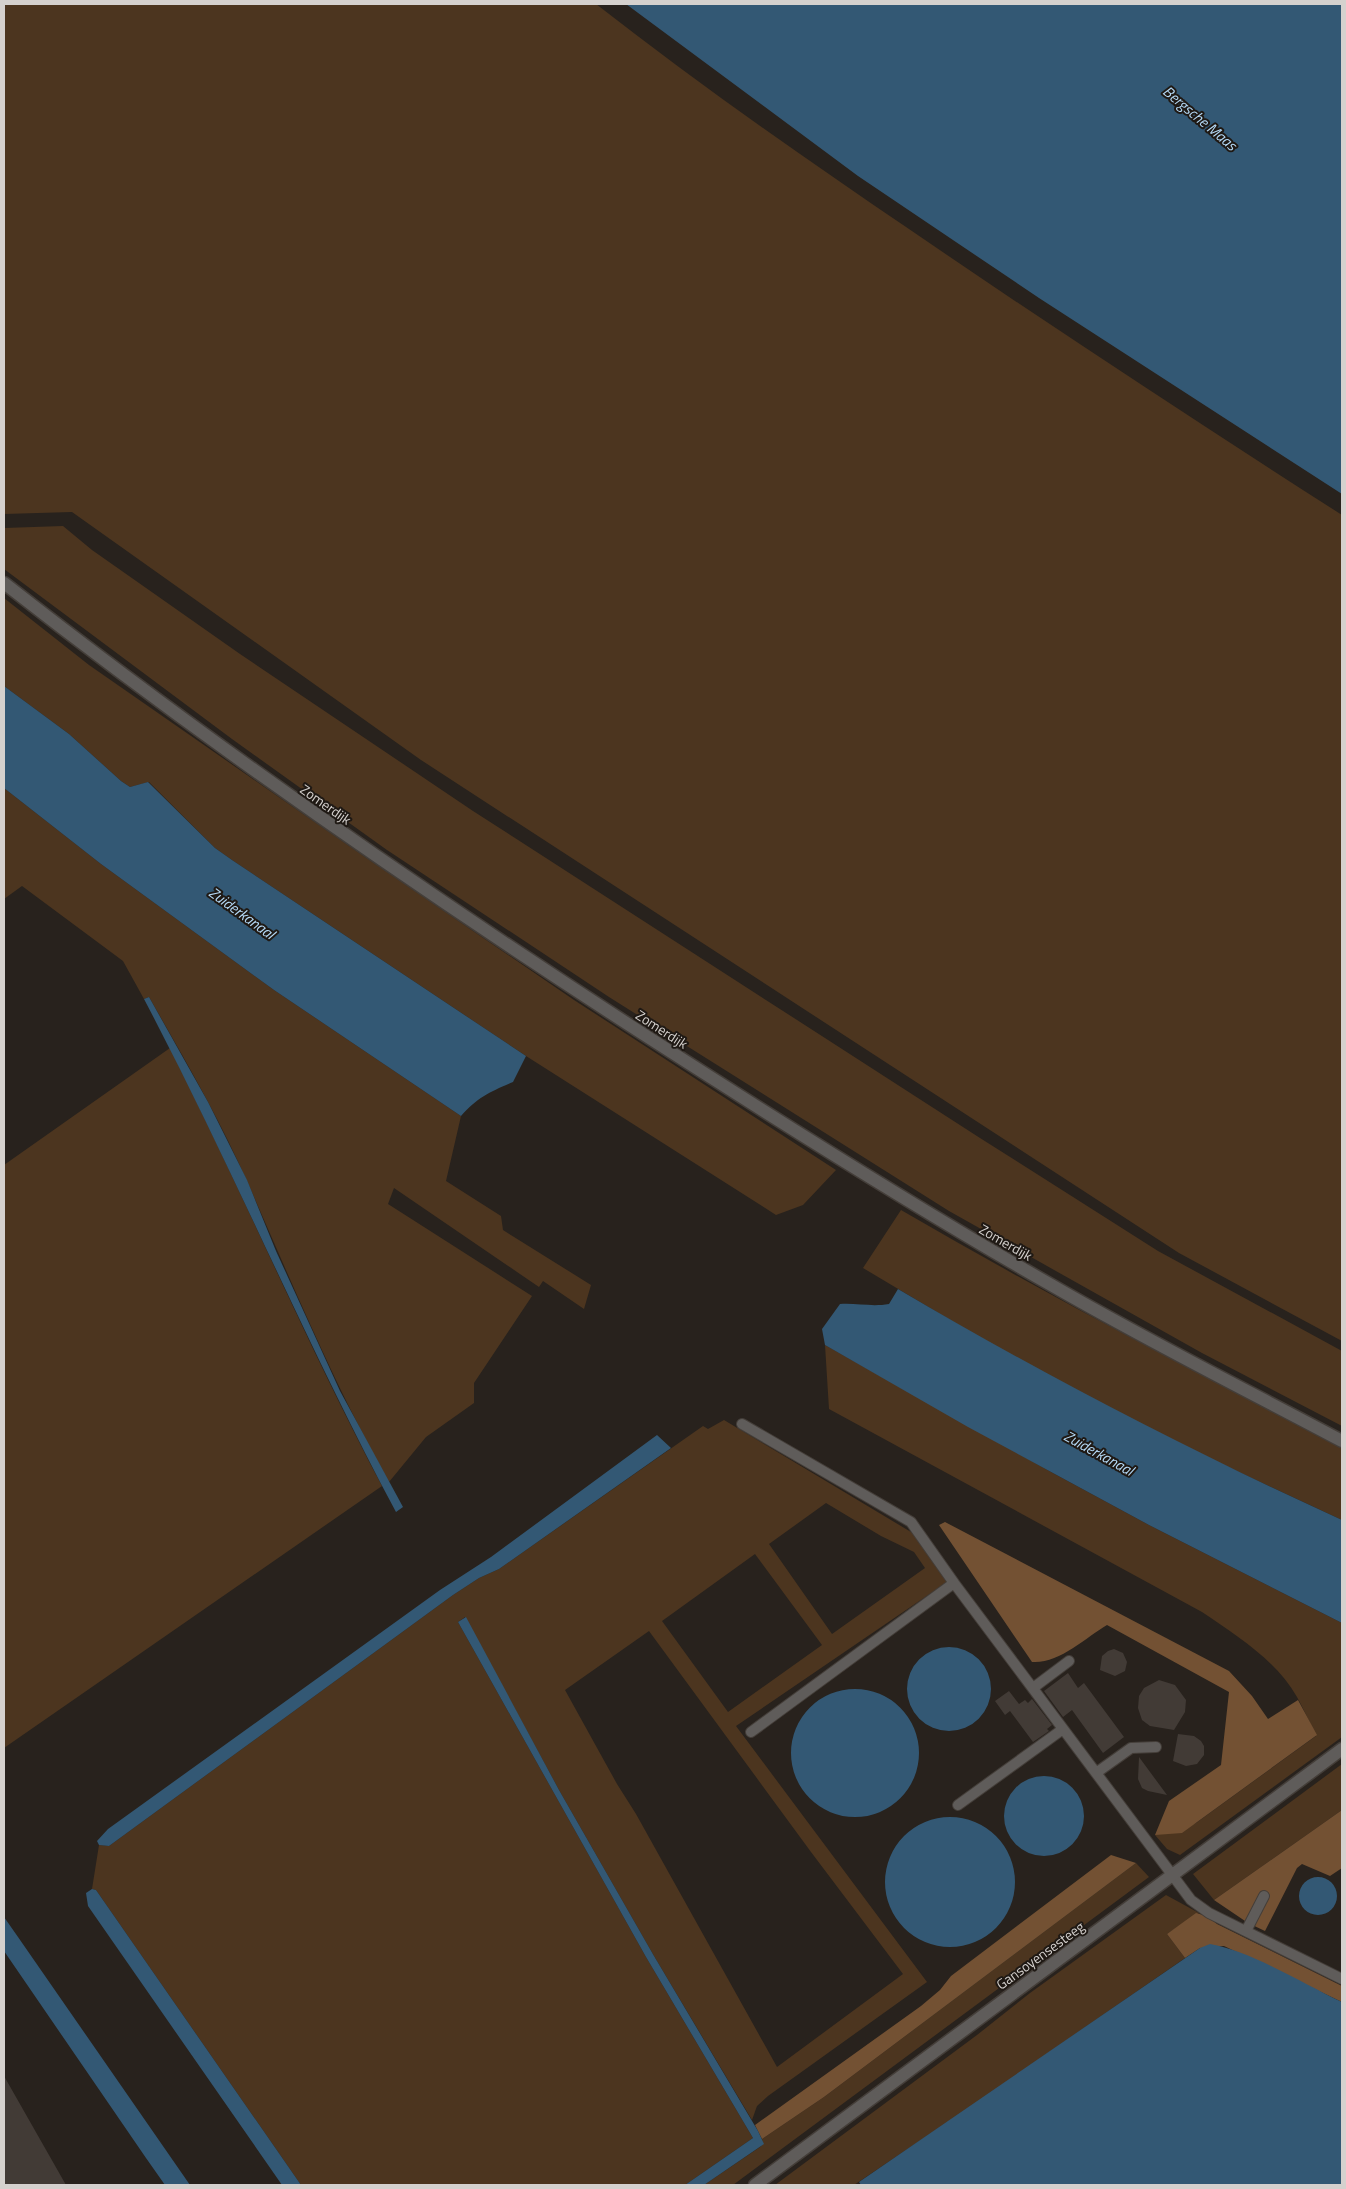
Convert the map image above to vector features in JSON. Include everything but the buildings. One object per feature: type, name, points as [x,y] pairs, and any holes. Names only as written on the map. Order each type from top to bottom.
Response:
[{"type":"street","name":"Zomerdijk","points":[[4,583],[267,781],[420,888],[726,1088],[962,1234],[1226,1381],[1342,1441]]},
{"type":"street","name":"Gansoyensesteeg","points":[[755,2185],[1173,1877],[1342,1749]]},
{"type":"lane","points":[[742,1424],[911,1522],[1032,1688],[1196,1905],[1342,1979]]},
{"type":"lane","points":[[751,1732],[954,1583]]},
{"type":"lane","points":[[1032,1688],[1069,1661]]},
{"type":"lane","points":[[958,1806],[1063,1729]]},
{"type":"lane","points":[[1096,1772],[1131,1748],[1156,1747]]},
{"type":"lane","points":[[1246,1931],[1264,1896]]},
{"type":"shaded area","points":[[4,4],[596,4],[711,91],[869,202],[1071,338],[1342,515],[1342,1341],[1179,1253],[421,760],[72,512],[4,514]]},
{"type":"shaded area","points":[[63,526],[92,550],[240,654],[473,811],[1158,1251],[1342,1351],[1342,1426],[1202,1353],[949,1211],[609,997],[387,850],[232,739],[4,569],[4,528]]},
{"type":"shaded area","points":[[4,598],[89,665],[365,857],[574,1000],[836,1170],[803,1205],[776,1215],[526,1056],[232,860],[215,848],[149,782],[130,787],[69,734],[4,686]]},
{"type":"shaded area","points":[[4,788],[101,864],[274,990],[461,1116],[446,1181],[501,1216],[503,1230],[591,1285],[584,1309],[543,1281],[539,1287],[394,1188],[388,1204],[532,1296],[474,1383],[474,1403],[426,1437],[389,1482],[332,1371],[225,1134],[149,997],[144,999],[123,961],[22,886],[4,899]]},
{"type":"shaded area","points":[[170,1048],[327,1378],[382,1486],[4,1748],[4,1165]]},
{"type":"shaded area","points":[[901,1210],[1120,1332],[1342,1447],[1342,1520],[1198,1453],[1126,1416],[999,1349],[863,1268]]},
{"type":"shaded area","points":[[825,1345],[1149,1525],[1342,1623],[1342,1737],[1180,1855],[1167,1849],[1155,1835],[1196,1823],[1316,1736],[1297,1697],[1278,1671],[1267,1660],[1229,1630],[1202,1612],[829,1409]]},
{"type":"shaded area","points":[[724,1420],[931,1544],[953,1578],[736,1726],[927,1982],[768,2096],[757,2106],[752,2120],[654,1956],[559,1790],[465,1617],[458,1622],[646,1957],[753,2138],[685,2185],[301,2185],[96,1890],[92,1889],[99,1845],[109,1846],[453,1595],[479,1578],[499,1569],[703,1426],[708,1429]],"holes":[[[826,1503],[881,1536],[914,1552],[925,1568],[832,1634],[769,1544]],[[755,1554],[822,1645],[728,1712],[662,1621]],[[649,1631],[903,1974],[777,2067],[565,1690]]]},
{"type":"shaded area","points":[[945,1522],[1229,1671],[1252,1696],[1268,1719],[1298,1700],[1317,1735],[1182,1833],[1155,1835],[1169,1801],[1221,1765],[1229,1692],[1107,1625],[1062,1655],[1042,1662],[1032,1662],[939,1525]]},
{"type":"shaded area","points":[[1342,1764],[1342,1810],[1214,1900],[1193,1874]]},
{"type":"shaded area","points":[[1342,1810],[1342,1868],[1330,1876],[1302,1864],[1297,1868],[1265,1931],[1248,1923],[1214,1900]]},
{"type":"shaded area","points":[[1111,1855],[1136,1863],[824,2097],[762,2139],[755,2125],[921,2006],[940,1990],[951,1976]]},
{"type":"shaded area","points":[[1136,1863],[1149,1877],[733,2185],[704,2185],[760,2147],[763,2144],[762,2139],[824,2097]]},
{"type":"shaded area","points":[[1166,1895],[1199,1913],[1167,1934],[1185,1958],[854,2185],[775,2185],[977,2035],[1030,1993]]},
{"type":"shaded area","points":[[1196,1913],[1207,1916],[1217,1924],[1342,1986],[1342,2002],[1224,1946],[1200,1948],[1185,1958],[1167,1934]]},
{"type":"water","name":"Bergsche Maas","points":[[626,4],[1342,4],[1342,494],[1039,298],[858,176]]},
{"type":"water","name":"Zuiderkanaal","points":[[4,686],[69,734],[130,787],[148,782],[215,848],[526,1056],[513,1082],[485,1096],[473,1104],[461,1116],[274,990],[101,864],[4,788]]},
{"type":"water","points":[[149,997],[208,1102],[247,1180],[276,1251],[340,1391],[403,1507],[396,1512],[331,1385],[177,1063],[144,999]]},
{"type":"water","name":"Zuiderkanaal","points":[[898,1289],[1007,1351],[1117,1410],[1229,1467],[1342,1520],[1342,1623],[1149,1525],[968,1427],[825,1345],[822,1329],[840,1304],[889,1304]]},
{"type":"water","points":[[657,1435],[671,1448],[499,1569],[479,1578],[453,1595],[109,1846],[99,1845],[97,1841],[108,1829],[440,1590],[491,1557]]},
{"type":"water","points":[[466,1617],[559,1790],[764,2144],[704,2185],[685,2185],[753,2138],[646,1957],[458,1622]]},
{"type":"water","points":[[949,1647],[972,1654],[984,1666],[991,1689],[984,1712],[972,1724],[949,1731],[926,1724],[914,1712],[907,1689],[914,1666],[926,1654]]},
{"type":"water","points":[[855,1689],[868,1690],[880,1694],[891,1699],[901,1707],[909,1717],[914,1728],[918,1740],[918,1766],[914,1778],[909,1789],[901,1799],[891,1807],[880,1812],[868,1816],[855,1817],[842,1816],[830,1812],[819,1807],[809,1799],[801,1789],[796,1778],[792,1766],[791,1753],[792,1740],[796,1728],[801,1717],[809,1707],[819,1699],[830,1694],[842,1690]]},
{"type":"water","points":[[1044,1776],[1059,1779],[1072,1788],[1081,1801],[1084,1816],[1081,1831],[1072,1844],[1059,1853],[1044,1856],[1029,1853],[1016,1844],[1007,1831],[1004,1816],[1007,1801],[1016,1788],[1029,1779]]},
{"type":"water","points":[[950,1817],[963,1818],[975,1822],[996,1836],[1010,1857],[1014,1869],[1014,1895],[1010,1907],[996,1928],[975,1942],[963,1946],[950,1947],[937,1946],[925,1942],[904,1928],[890,1907],[886,1895],[885,1882],[886,1869],[890,1857],[904,1836],[925,1822],[937,1818]]},
{"type":"water","points":[[1318,1877],[1325,1878],[1331,1883],[1336,1889],[1336,1903],[1331,1909],[1325,1914],[1318,1915],[1311,1914],[1305,1909],[1300,1903],[1299,1896],[1300,1889],[1305,1883],[1311,1878]]},
{"type":"water","points":[[92,1889],[96,1890],[301,2185],[282,2185],[88,1906],[86,1893]]},
{"type":"water","points":[[4,1917],[190,2185],[165,2185],[146,2158],[4,1951]]},
{"type":"water","points":[[1210,1944],[1243,1953],[1342,2002],[1342,2185],[861,2185],[859,2182],[1200,1948]]}]
